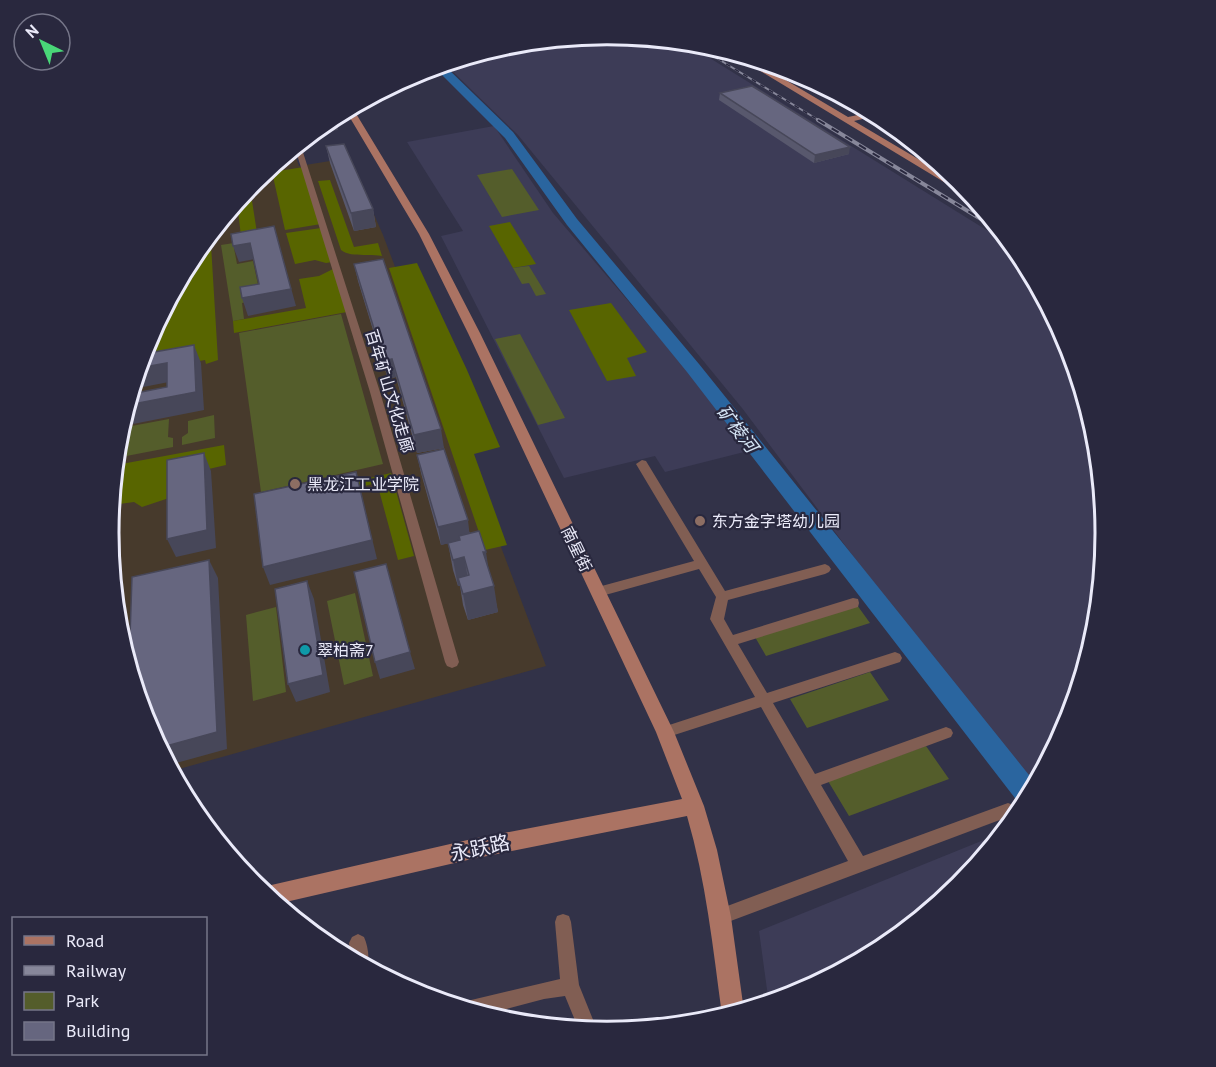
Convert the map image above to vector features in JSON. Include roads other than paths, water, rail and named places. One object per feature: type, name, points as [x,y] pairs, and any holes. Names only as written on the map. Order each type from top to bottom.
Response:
[{"type":"street","points":[[765,71],[941,177]]},
{"type":"street","name":"南星街","points":[[354,117],[424,234],[474,333],[665,732],[694,806],[707,850],[720,917],[732,1006]]},
{"type":"street","points":[[847,120],[863,117]]},
{"type":"street","name":"百年矿山文化走廊","points":[[300,155],[398,468],[452,662]]},
{"type":"street","points":[[642,464],[722,597],[717,619],[860,867]]},
{"type":"street","points":[[598,592],[702,563]]},
{"type":"street","points":[[722,597],[825,569]]},
{"type":"street","points":[[730,641],[853,603]]},
{"type":"street","points":[[665,732],[895,658]]},
{"type":"street","points":[[811,782],[946,733]]},
{"type":"street","name":"永跃路","points":[[278,893],[472,849],[694,806]]},
{"type":"street","points":[[720,917],[860,867],[1008,810]]},
{"type":"street","points":[[563,922],[570,986],[585,1021]]},
{"type":"street","points":[[358,943],[359,954]]},
{"type":"street","points":[[484,1006],[544,990],[570,986]]},
{"type":"waterway","name":"矿棱河","points":[[446,73],[509,135],[572,222],[693,368],[1024,789]]},
{"type":"railway","points":[[715,57],[820,121]]},
{"type":"railway","points":[[818,120],[983,220]]},
{"type":"place","name":"黑龙江工业学院","points":[[295,484]]},
{"type":"place","name":"东方金字塔幼儿园","points":[[700,521]]},
{"type":"place","name":"翠柏斋7","points":[[305,650]]}]
